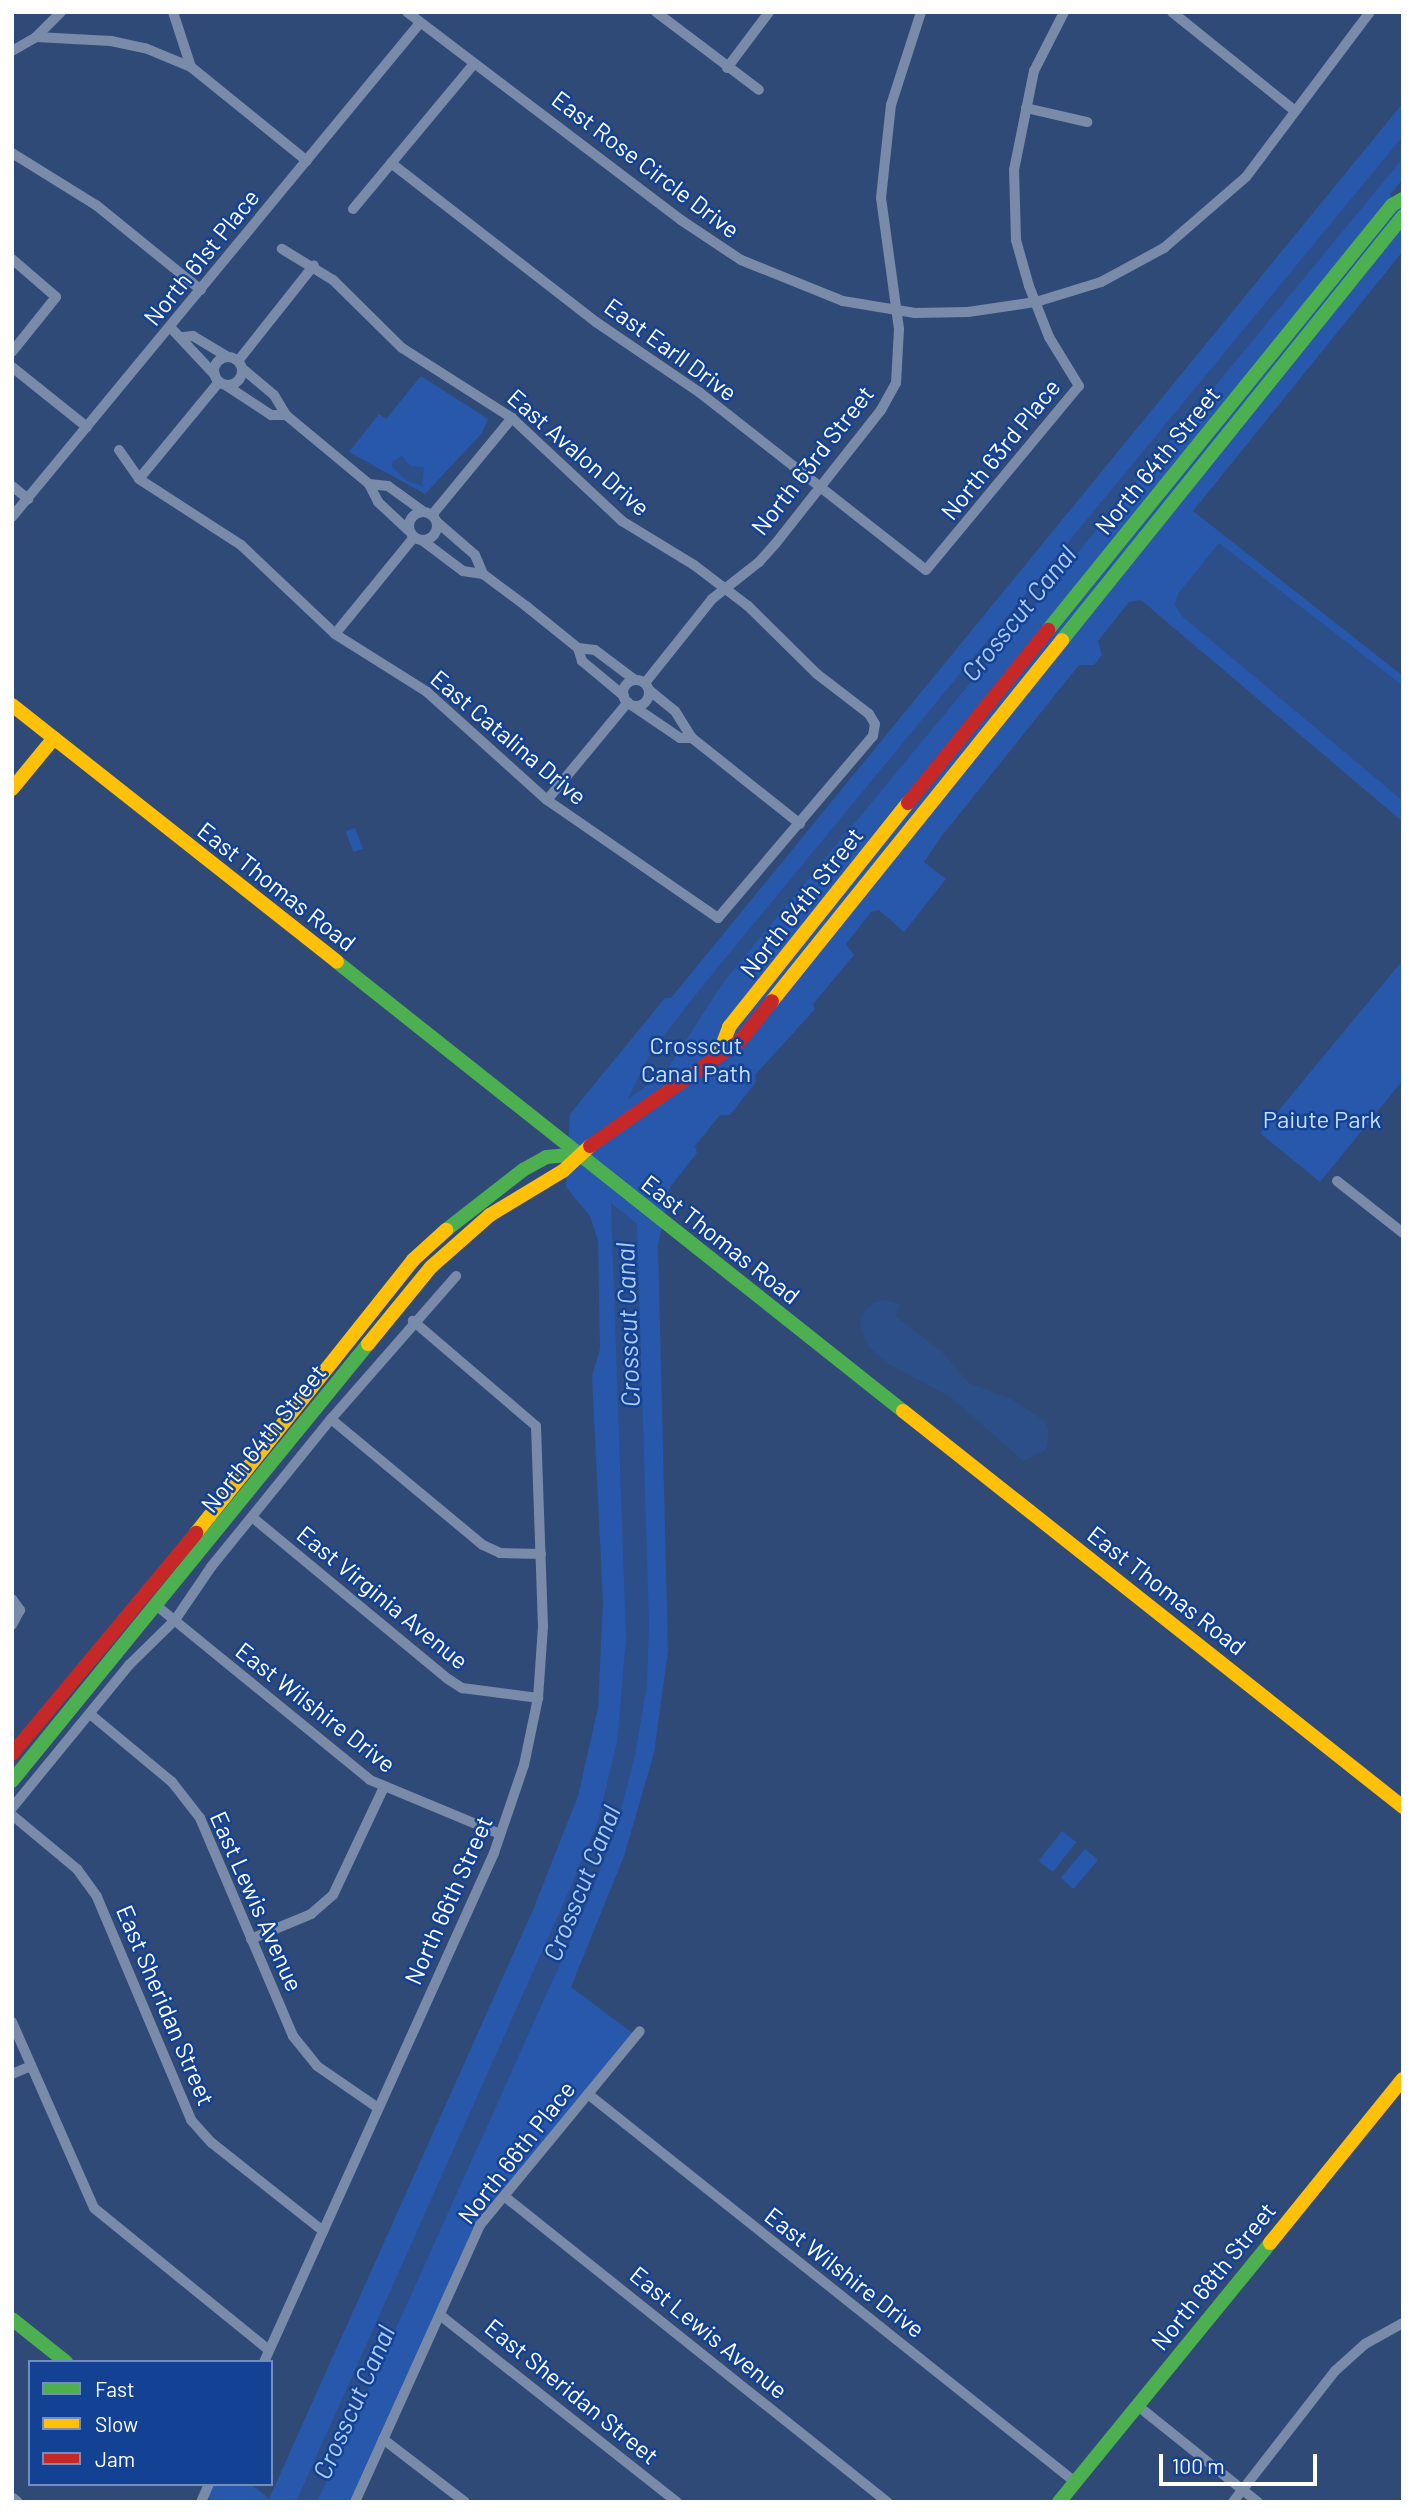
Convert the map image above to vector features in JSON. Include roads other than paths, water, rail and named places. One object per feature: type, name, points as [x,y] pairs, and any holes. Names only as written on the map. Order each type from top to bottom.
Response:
[{"type":"main road","name":"North 64th Street","points":[[720,1052],[729,1027],[851,874],[1392,205],[1403,200]]},
{"type":"main road","name":"North 64th Street","points":[[12,1781],[409,1291],[490,1215],[563,1171],[578,1154],[660,1101],[720,1052],[740,1041],[1403,216]]},
{"type":"main road","name":"East Thomas Road","points":[[12,705],[1403,1807]]},
{"type":"main road","points":[[12,789],[54,738]]},
{"type":"main road","name":"North 64th Street","points":[[12,1754],[279,1433],[396,1279],[440,1234],[496,1188],[546,1157],[578,1154]]},
{"type":"main road","points":[[396,1279],[409,1291]]},
{"type":"main road","points":[[142,1596],[156,1606]]},
{"type":"main road","name":"North 68th Street","points":[[1059,2502],[1403,2079]]},
{"type":"main road","points":[[12,2319],[63,2360]]},
{"type":"street","points":[[12,51],[37,37],[61,12]]},
{"type":"street","points":[[173,12],[191,67]]},
{"type":"street","name":"East Rose Circle Drive","points":[[407,12],[741,260],[843,301],[895,310],[968,313],[1036,302],[1101,282],[1164,248],[1225,200],[1284,131],[1295,111],[1370,12]]},
{"type":"street","points":[[656,12],[727,68],[760,90]]},
{"type":"street","points":[[727,68],[769,12]]},
{"type":"street","name":"North 63rd Street","points":[[643,684],[725,588],[759,562],[881,410],[896,383],[900,350],[881,198],[891,105],[921,12]]},
{"type":"street","name":"North 63rd Place","points":[[926,570],[1079,386],[1049,337],[1036,302],[1016,226],[1014,170],[1034,71],[1064,12]]},
{"type":"street","points":[[1172,12],[1295,111]]},
{"type":"street","name":"North 61st Place","points":[[12,517],[171,328],[420,23]]},
{"type":"street","points":[[37,37],[111,41],[145,48],[191,67],[307,161]]},
{"type":"street","points":[[354,209],[474,64]]},
{"type":"street","points":[[1026,108],[1087,122]]},
{"type":"street","points":[[12,153],[96,205],[201,290]]},
{"type":"street","name":"East Earll Drive","points":[[391,163],[596,322],[699,392],[926,570]]},
{"type":"street","name":"East Avalon Drive","points":[[282,249],[314,265],[402,348],[512,418],[613,514],[725,588],[875,724]]},
{"type":"street","points":[[12,259],[56,297],[12,352]]},
{"type":"street","points":[[220,381],[239,381],[236,363],[314,265]]},
{"type":"street","points":[[171,328],[183,337],[185,348],[220,381],[271,415],[286,415]]},
{"type":"street","points":[[183,337],[193,335],[236,363],[274,395],[286,415],[369,484],[378,502],[415,536],[463,570],[483,574],[578,649],[582,661],[628,701],[680,738],[692,738]]},
{"type":"street","points":[[139,479],[220,381],[217,363],[236,363]]},
{"type":"street","points":[[12,367],[87,427]]},
{"type":"street","points":[[415,536],[411,517],[431,516],[512,418]]},
{"type":"street","name":"East Catalina Drive","points":[[119,450],[139,479],[241,545],[335,634],[427,692],[547,800],[718,918]]},
{"type":"street","points":[[369,484],[388,486],[431,516],[475,555],[483,574]]},
{"type":"street","points":[[12,486],[28,499]]},
{"type":"street","points":[[335,634],[415,536],[434,535],[431,516]]},
{"type":"street","points":[[578,649],[595,650],[643,684],[675,710],[692,738],[800,824]]},
{"type":"street","points":[[547,800],[628,701],[626,685],[643,684]]},
{"type":"street","points":[[628,701],[644,704],[643,684]]},
{"type":"street","name":"North 64th Street","points":[[718,918],[873,736],[875,724]]},
{"type":"street","points":[[1337,1181],[1403,1233]]},
{"type":"street","name":"North 64th Street","points":[[12,1808],[129,1665],[175,1620],[251,1517],[331,1419],[413,1321],[456,1276]]},
{"type":"street","name":"North 66th Street","points":[[265,2360],[500,1834],[524,1765],[538,1698],[543,1652],[536,1426],[413,1321]]},
{"type":"street","points":[[331,1419],[483,1545],[499,1553],[541,1555]]},
{"type":"street","name":"East Virginia Avenue","points":[[251,1517],[462,1688],[538,1698]]},
{"type":"street","points":[[12,1599],[20,1610],[12,1625]]},
{"type":"street","name":"East Wilshire Drive","points":[[156,1606],[383,1789],[500,1834]]},
{"type":"street","name":"East Lewis Avenue","points":[[90,1714],[172,1782],[200,1818],[293,2036],[317,2066],[377,2108]]},
{"type":"street","points":[[251,1938],[311,1914],[333,1895],[383,1789]]},
{"type":"street","name":"East Sheridan Street","points":[[12,1815],[77,1869],[97,1897],[191,2120],[212,2143],[323,2231]]},
{"type":"street","points":[[12,2022],[94,2208],[269,2350]]},
{"type":"street","name":"North 66th Place","points":[[355,2502],[474,2236],[503,2196],[640,2031]]},
{"type":"street","points":[[12,2074],[31,2066]]},
{"type":"street","name":"East Wilshire Drive","points":[[588,2094],[1075,2482]]},
{"type":"street","name":"East Lewis Avenue","points":[[503,2196],[888,2502]]},
{"type":"street","name":"East Sheridan Street","points":[[440,2315],[677,2502]]},
{"type":"street","points":[[1233,2502],[1241,2488],[1335,2371],[1365,2344],[1403,2323]]},
{"type":"street","points":[[1138,2406],[1258,2502]]},
{"type":"street","points":[[383,2439],[465,2502]]},
{"type":"street","points":[[201,2502],[208,2486]]},
{"type":"street","points":[[13,2498],[18,2502]]},
{"type":"water","name":"Crosscut Canal","points":[[1403,136],[1403,158],[722,984],[665,1073],[628,1099],[651,1052],[700,989]]},
{"type":"water","points":[[402,456],[410,466],[424,467],[422,486],[407,481],[392,467],[392,462]]},
{"type":"water","points":[[1219,543],[1403,686],[1403,801],[1182,616],[1175,605],[1178,594]]},
{"type":"water","name":"Crosscut Canal","points":[[611,1203],[637,1224],[649,1625],[647,1685],[635,1755],[615,1833],[583,1913],[366,2395],[317,2502],[296,2502],[598,1821],[617,1742],[626,1639]]},
{"type":"water","points":[[885,1300],[901,1305],[895,1316],[942,1352],[969,1383],[1011,1399],[1043,1420],[1049,1431],[1046,1450],[1023,1461],[952,1398],[889,1364],[869,1347],[860,1327],[862,1315],[873,1303]]},
{"type":"park label","name":"Crosscut Canal Path","points":[[696,1059]]},
{"type":"park label","name":"Paiute Park","points":[[1322,1119]]}]
